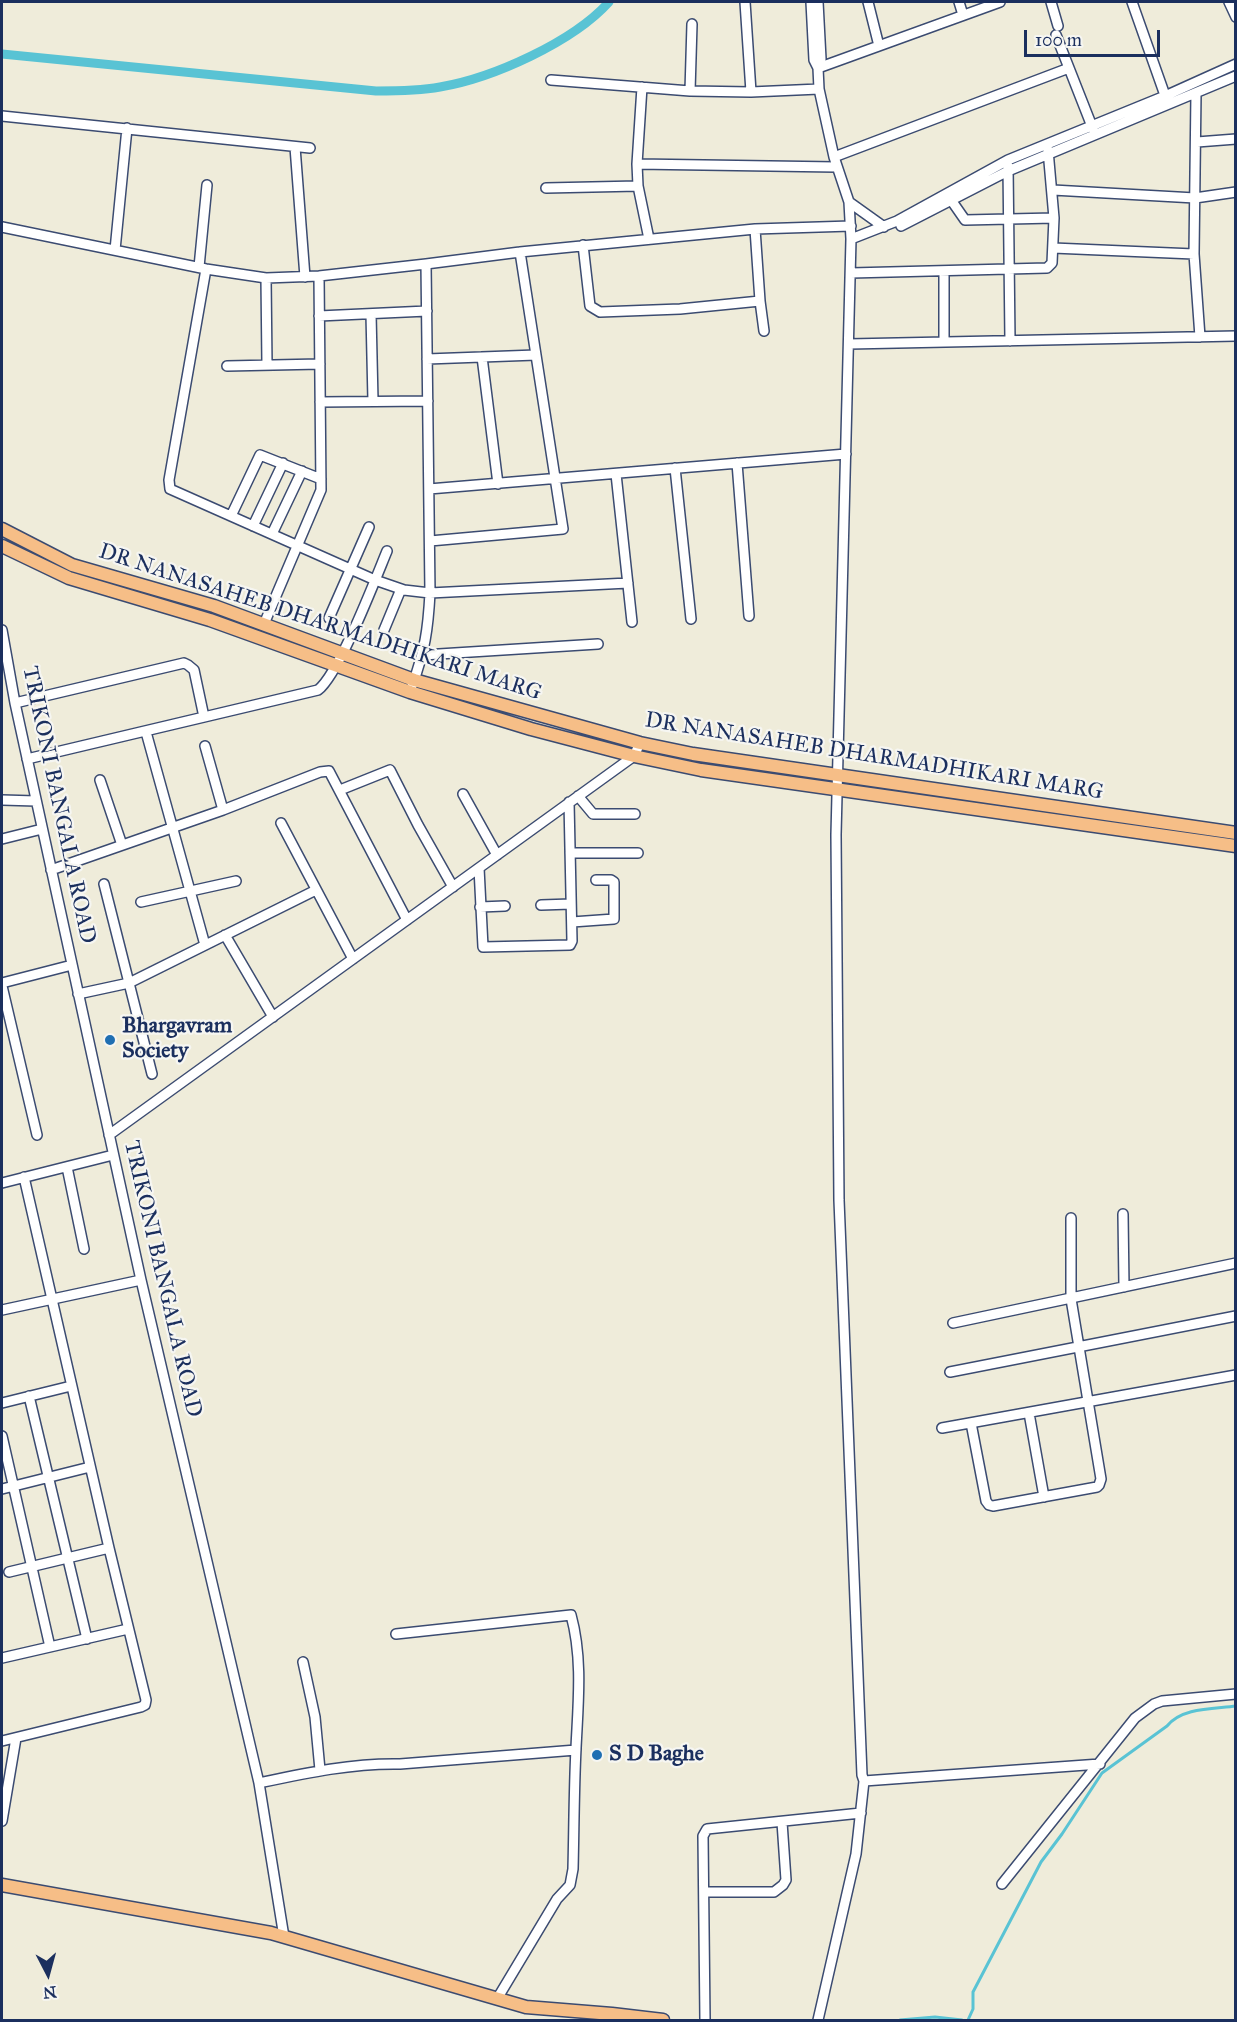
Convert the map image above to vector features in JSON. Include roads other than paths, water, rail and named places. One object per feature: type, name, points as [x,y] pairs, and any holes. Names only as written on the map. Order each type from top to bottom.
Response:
[{"type":"main road","name":"DR NANASAHEB DHARMADHIKARI MARG","points":[[2,529],[72,565],[180,595],[414,680],[640,744],[838,776],[1236,833]]},
{"type":"main road","name":"DR NANASAHEB DHARMADHIKARI MARG","points":[[2,546],[69,578],[210,620],[410,692],[531,729],[634,756],[701,770],[1236,846]]},
{"type":"main road","points":[[2,1885],[284,1937],[526,2007],[663,2020]]},
{"type":"street","points":[[745,2],[751,92]]},
{"type":"street","points":[[811,2],[814,60],[818,68]]},
{"type":"street","points":[[818,2],[821,60],[818,68],[819,89],[835,162],[849,202],[851,242],[836,847],[839,1200],[864,1781],[856,1854],[818,2020]]},
{"type":"street","points":[[868,2],[879,46]]},
{"type":"street","points":[[959,2],[963,15]]},
{"type":"street","points":[[818,68],[1000,2]]},
{"type":"street","points":[[1051,2],[1069,68],[1093,130]]},
{"type":"street","points":[[1132,2],[1166,100]]},
{"type":"street","points":[[1229,2],[1236,17]]},
{"type":"street","points":[[690,91],[692,24]]},
{"type":"street","points":[[851,242],[1008,171],[1048,149],[1166,100],[1236,64]]},
{"type":"street","points":[[637,164],[835,162],[1069,68]]},
{"type":"street","points":[[1166,100],[1196,93],[1236,76]]},
{"type":"street","points":[[551,80],[690,91],[751,92],[819,89]]},
{"type":"street","points":[[642,87],[638,130],[638,186],[649,239]]},
{"type":"street","points":[[1196,93],[1194,254],[1200,337]]},
{"type":"street","points":[[2,116],[310,148]]},
{"type":"street","points":[[115,249],[127,128]]},
{"type":"street","points":[[1197,142],[1236,139]]},
{"type":"street","points":[[295,147],[305,277]]},
{"type":"street","points":[[851,242],[890,231],[1008,160],[1048,149]]},
{"type":"street","points":[[851,273],[1047,268],[1052,262],[1054,218],[1048,149]]},
{"type":"street","points":[[1008,160],[1010,341]]},
{"type":"street","points":[[207,185],[202,268],[168,483],[173,490],[375,580],[401,589],[430,593],[628,583]]},
{"type":"street","points":[[546,188],[638,186]]},
{"type":"street","points":[[1053,190],[1195,198],[1236,192]]},
{"type":"street","points":[[949,197],[965,219],[1054,218]]},
{"type":"street","points":[[849,202],[884,227]]},
{"type":"street","points":[[2,227],[202,268],[266,278],[319,276],[583,245],[755,229],[850,226]]},
{"type":"street","points":[[755,229],[764,331]]},
{"type":"street","points":[[583,245],[590,306],[600,312],[680,309],[760,302]]},
{"type":"street","points":[[1053,248],[1194,254]]},
{"type":"street","points":[[430,541],[563,529],[520,252]]},
{"type":"street","points":[[410,692],[428,634],[430,593],[426,264]]},
{"type":"street","points":[[944,271],[944,341]]},
{"type":"street","points":[[264,624],[318,501],[321,479],[319,276]]},
{"type":"street","points":[[266,278],[267,365]]},
{"type":"street","points":[[319,316],[427,311]]},
{"type":"street","points":[[371,314],[373,401]]},
{"type":"street","points":[[849,344],[1236,336]]},
{"type":"street","points":[[427,359],[536,355]]},
{"type":"street","points":[[482,357],[498,484]]},
{"type":"street","points":[[227,366],[320,364]]},
{"type":"street","points":[[320,402],[428,401]]},
{"type":"street","points":[[429,489],[846,454]]},
{"type":"street","points":[[231,516],[260,455],[321,479]]},
{"type":"street","points":[[253,526],[283,463]]},
{"type":"street","points":[[737,463],[749,616]]},
{"type":"street","points":[[675,468],[691,619]]},
{"type":"street","points":[[272,534],[302,471]]},
{"type":"street","points":[[616,474],[632,622]]},
{"type":"street","points":[[329,618],[369,527]]},
{"type":"street","points":[[27,759],[311,693],[322,687],[342,653],[387,551]]},
{"type":"street","points":[[384,630],[401,589]]},
{"type":"street","name":"TRIKONI BANGALA ROAD","points":[[2,630],[15,703],[113,1155],[259,1783],[284,1937]]},
{"type":"street","points":[[423,655],[598,644]]},
{"type":"street","points":[[15,703],[184,663],[194,670],[204,717]]},
{"type":"street","points":[[146,732],[205,945]]},
{"type":"street","points":[[109,1135],[634,756],[640,744]]},
{"type":"street","points":[[205,746],[223,810]]},
{"type":"street","points":[[340,790],[390,770],[453,887]]},
{"type":"street","points":[[51,870],[223,810],[325,771],[332,773],[407,920]]},
{"type":"street","points":[[100,780],[122,845]]},
{"type":"street","points":[[463,794],[497,855]]},
{"type":"street","points":[[578,796],[593,814],[635,814]]},
{"type":"street","points":[[2,800],[36,801]]},
{"type":"street","points":[[478,868],[481,944],[484,948],[568,946],[572,941],[569,802]]},
{"type":"street","points":[[280,823],[353,959]]},
{"type":"street","points":[[2,839],[42,829]]},
{"type":"street","points":[[570,853],[638,853]]},
{"type":"street","points":[[572,922],[614,919],[614,882],[596,879]]},
{"type":"street","points":[[141,902],[236,881]]},
{"type":"street","points":[[104,884],[152,1074]]},
{"type":"street","points":[[78,994],[129,983],[316,890]]},
{"type":"street","points":[[541,905],[572,904]]},
{"type":"street","points":[[480,907],[505,906]]},
{"type":"street","points":[[225,935],[273,1017]]},
{"type":"street","points":[[37,1135],[2,985],[72,965]]},
{"type":"street","points":[[2,1183],[113,1155]]},
{"type":"street","points":[[67,1167],[84,1249]]},
{"type":"street","points":[[2,1741],[145,1705],[146,1696],[128,1629],[24,1177]]},
{"type":"street","points":[[1123,1214],[1124,1287]]},
{"type":"street","points":[[971,1423],[987,1504],[993,1506],[1096,1488],[1101,1482],[1077,1347],[1071,1299],[1071,1218]]},
{"type":"street","points":[[952,1323],[1236,1263]]},
{"type":"street","points":[[2,1310],[141,1280]]},
{"type":"street","points":[[950,1372],[1236,1316]]},
{"type":"street","points":[[942,1428],[1236,1375]]},
{"type":"street","points":[[2,1403],[71,1386]]},
{"type":"street","points":[[29,1396],[87,1639]]},
{"type":"street","points":[[1029,1413],[1044,1497]]},
{"type":"street","points":[[2,1436],[50,1647]]},
{"type":"street","points":[[2,1489],[90,1467]]},
{"type":"street","points":[[9,1572],[109,1548]]},
{"type":"street","points":[[396,1634],[572,1615],[580,1681],[573,1869],[570,1886],[557,1899],[498,1999]]},
{"type":"street","points":[[2,1658],[128,1629]]},
{"type":"street","points":[[303,1662],[315,1717],[320,1770]]},
{"type":"street","points":[[1002,1884],[1136,1718],[1154,1704],[1175,1699],[1236,1694]]},
{"type":"street","points":[[2,1821],[16,1738]]},
{"type":"street","points":[[259,1783],[320,1770],[376,1763],[400,1764],[576,1750]]},
{"type":"street","points":[[864,1781],[1100,1764]]},
{"type":"street","points":[[705,2020],[703,1836],[707,1830],[861,1813]]},
{"type":"street","points":[[704,1892],[774,1892],[783,1886],[786,1880],[782,1822]]},
{"type":"waterway","points":[[2,54],[376,91],[416,90],[461,82],[507,67],[575,31],[609,2]]},
{"type":"waterway","points":[[968,2020],[973,2009],[973,1992],[1041,1862],[1102,1773],[1181,1715],[1199,1710],[1236,1706]]},
{"type":"waterway","points":[[900,2020],[935,2017],[962,2020]]},
{"type":"place","name":"Bhargavram Society","points":[[110,1040]]},
{"type":"place","name":"S D Baghe","points":[[597,1755]]}]
